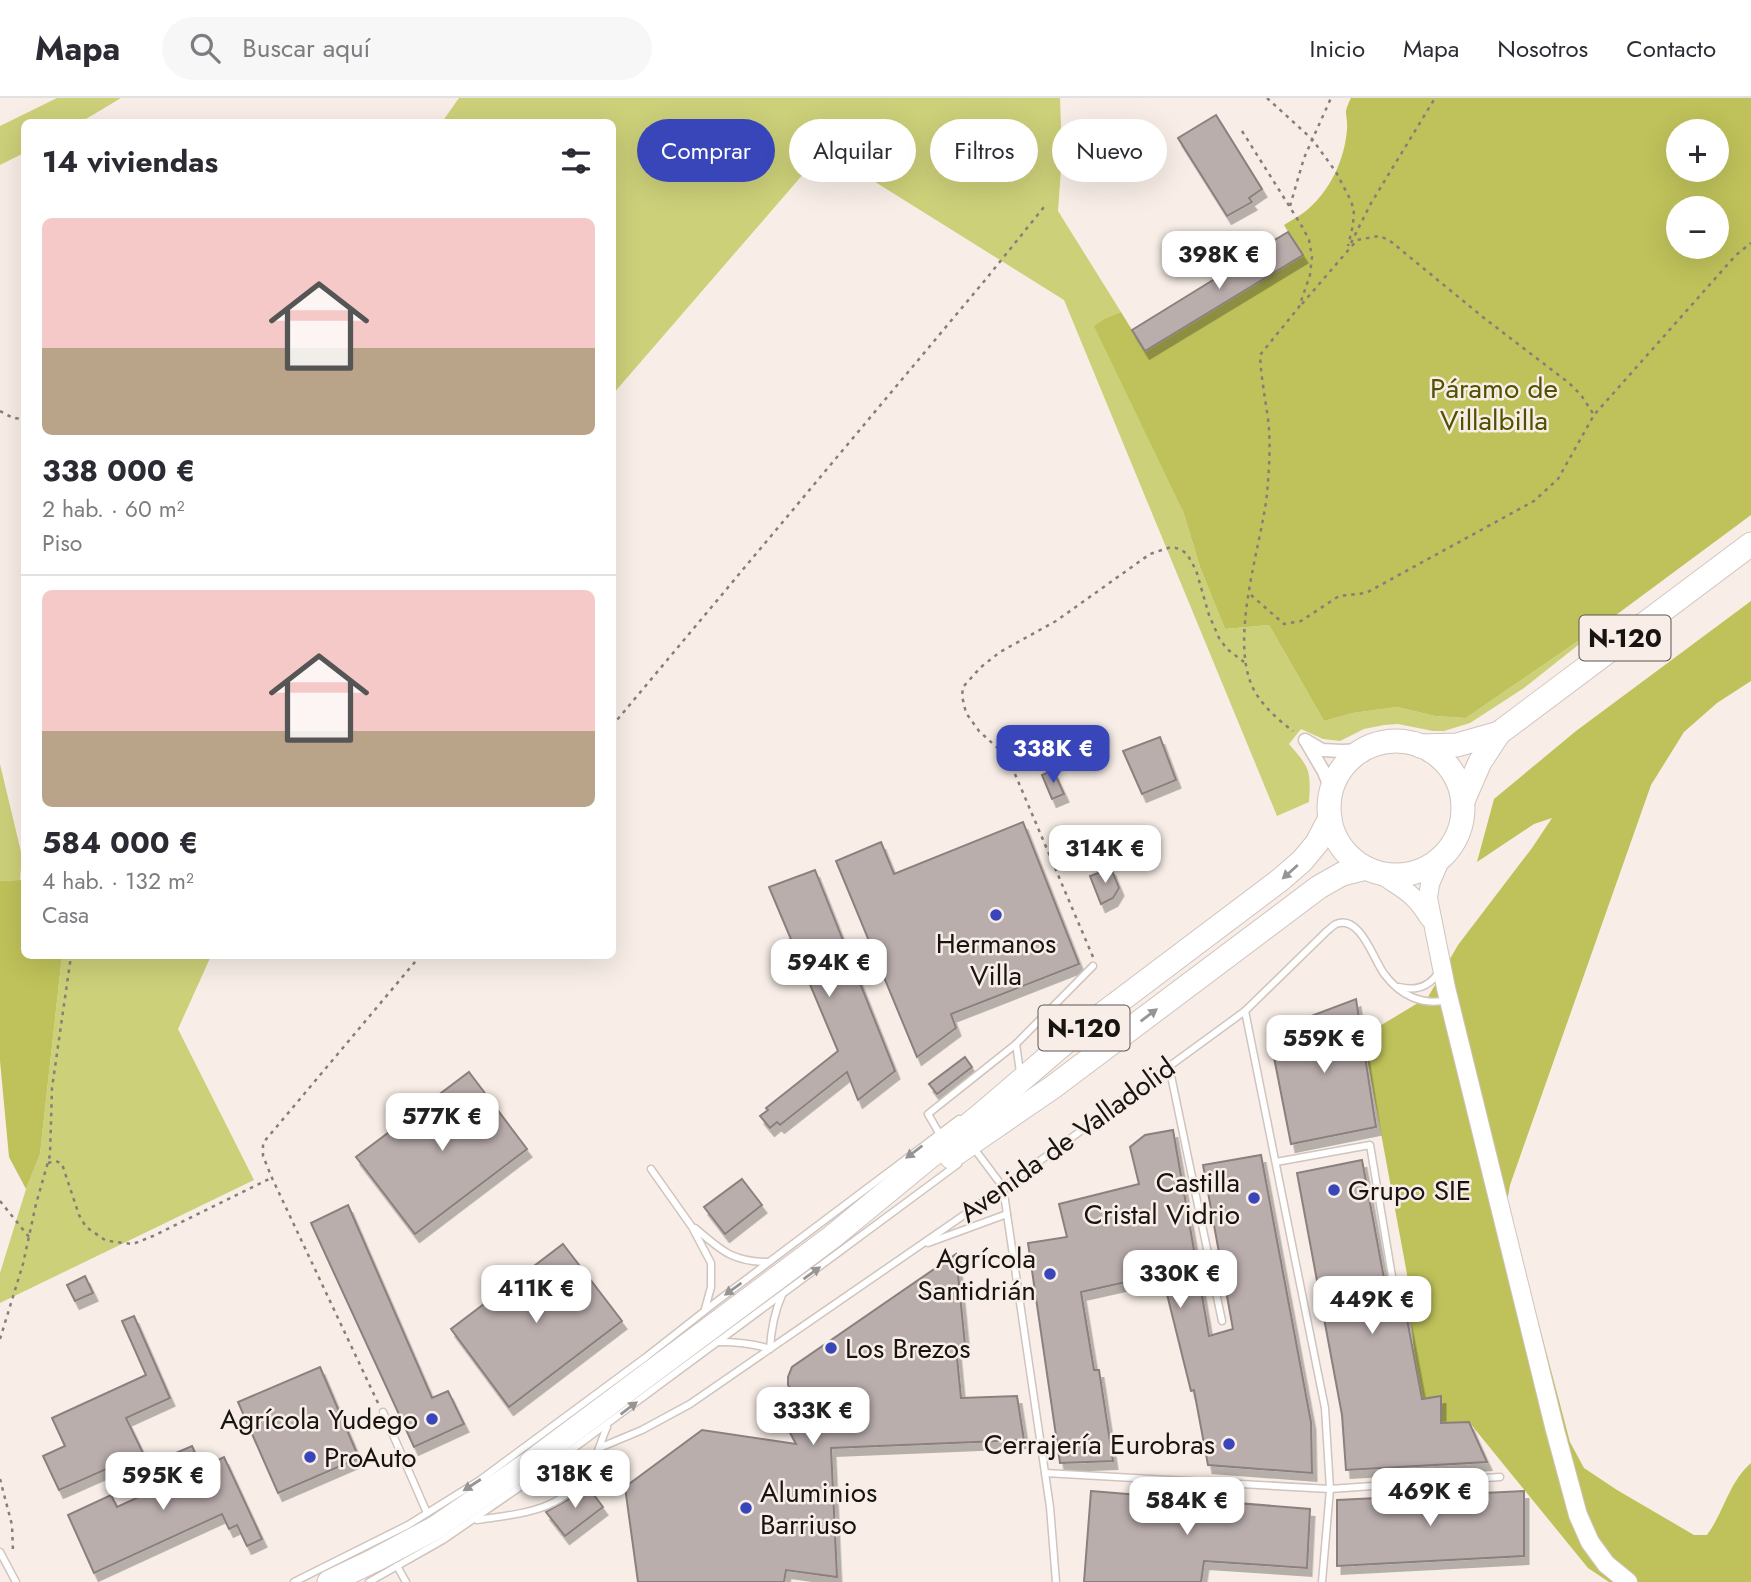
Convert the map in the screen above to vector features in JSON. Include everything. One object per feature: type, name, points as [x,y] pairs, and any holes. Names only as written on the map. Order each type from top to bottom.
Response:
[{"type":"highway","name":"N-120","points":[[1372,870],[1352,858],[1341,846],[1333,830],[1330,818],[1332,792],[1343,768],[1364,750],[1380,744],[1396,741],[1420,746],[1457,745],[1499,733],[1751,544]]},
{"type":"highway","name":"N-120","points":[[832,1237],[1043,1094],[1319,887],[1342,874],[1372,870],[1398,875],[1413,873],[1430,866],[1442,856],[1458,834],[1463,816],[1463,802],[1480,762],[1499,733]]},
{"type":"highway","points":[[1420,746],[1437,755],[1452,771],[1463,802]]},
{"type":"highway","name":"N-120","points":[[329,1582],[435,1528],[531,1462],[832,1237],[1068,1040],[1280,880],[1317,843],[1330,818]]},
{"type":"street","points":[[1305,740],[1322,750],[1364,750]]},
{"type":"street","points":[[1305,740],[1324,772],[1332,792]]},
{"type":"street","points":[[1442,856],[1430,884],[1428,898],[1440,962],[1442,990],[1578,1515],[1590,1542],[1620,1579]]},
{"type":"street","points":[[1372,870],[1400,886],[1418,901],[1431,923]]},
{"type":"lane","name":"Avenida de Valladolid","points":[[599,1448],[642,1430],[690,1404],[1003,1187],[1245,1011],[1336,924],[1346,923],[1361,934],[1384,974],[1405,994],[1434,1003],[1442,990]]},
{"type":"lane","points":[[939,1133],[928,1114],[1016,1044],[1093,966]]},
{"type":"lane","points":[[1394,985],[1412,989],[1442,990]]},
{"type":"lane","points":[[1245,1011],[1325,1408],[1330,1489],[1322,1582]]},
{"type":"lane","points":[[1010,1080],[1068,1040]]},
{"type":"lane","points":[[1016,1044],[1020,1072]]},
{"type":"lane","points":[[1169,1066],[1222,1321]]},
{"type":"lane","name":"Avenida de Valladolid","points":[[996,1136],[1080,1067]]},
{"type":"lane","points":[[294,1582],[428,1513],[480,1480],[970,1110]]},
{"type":"lane","name":"Avenida de Valladolid","points":[[369,1582],[472,1521],[609,1423],[986,1143]]},
{"type":"lane","points":[[1276,1162],[1370,1145],[1395,1294]]},
{"type":"lane","points":[[975,1151],[1003,1187],[1050,1507],[1056,1582]]},
{"type":"lane","points":[[651,1169],[692,1227],[711,1263],[711,1287],[704,1311]]},
{"type":"lane","points":[[917,1248],[1007,1214]]},
{"type":"lane","points":[[692,1227],[726,1254],[752,1262],[770,1262]]},
{"type":"lane","points":[[718,1342],[740,1342],[770,1349],[775,1311],[783,1294]]},
{"type":"lane","points":[[383,1412],[428,1513]]},
{"type":"lane","points":[[472,1521],[537,1510],[554,1503],[576,1486],[590,1467],[609,1423]]},
{"type":"lane","points":[[1045,1473],[1330,1489],[1500,1477]]},
{"type":"lane","points":[[0,1552],[15,1581]]},
{"type":"lane","points":[[397,1566],[407,1582]]},
{"type":"path","points":[[1267,98],[1312,139],[1336,172],[1354,209],[1348,249]]},
{"type":"path","points":[[1290,206],[1312,139],[1331,98]]},
{"type":"path","points":[[1348,249],[1370,205],[1435,98]]},
{"type":"path","points":[[1242,131],[1309,240],[1312,257],[1310,275],[1299,307]]},
{"type":"path","points":[[616,721],[1044,207]]},
{"type":"path","points":[[1305,740],[1283,724],[1257,696],[1244,662],[1247,607],[1267,494],[1268,420],[1260,355],[1348,249],[1357,240],[1379,236],[1389,240],[1569,383],[1594,415]]},
{"type":"path","points":[[1249,593],[1284,624],[1301,621],[1339,596],[1366,593],[1534,501],[1558,479],[1594,415],[1736,255],[1751,243]]},
{"type":"path","points":[[0,411],[21,419]]},
{"type":"path","points":[[1093,966],[1092,956],[1012,766],[1002,752],[979,731],[967,713],[962,696],[963,687],[981,667],[1000,652],[1056,621],[1150,554],[1171,547],[1180,548],[1187,554],[1196,570],[1209,615],[1219,638],[1227,649],[1244,662]]},
{"type":"path","points":[[0,1339],[23,1264],[50,1155],[52,1088],[71,959]]},
{"type":"path","points":[[383,1412],[263,1156],[264,1143],[417,959]]},
{"type":"path","points":[[48,1163],[57,1161],[62,1164],[79,1215],[86,1227],[105,1240],[133,1244],[272,1178]]},
{"type":"path","points":[[0,1201],[29,1237]]},
{"type":"path","points":[[0,1479],[12,1525],[15,1581]]},
{"type":"green space","points":[[57,98],[121,98],[86,119],[21,119],[21,154],[0,165],[0,126]]},
{"type":"green space","points":[[459,98],[1060,98],[1061,119],[1052,119],[1052,182],[1060,182],[1058,211],[1121,312],[1106,318],[1183,511],[1200,567],[1225,629],[1269,625],[1324,721],[1353,713],[1397,707],[1435,716],[1466,718],[1616,615],[1524,688],[1470,723],[1444,731],[1398,724],[1384,725],[1364,729],[1340,741],[1323,739],[1301,729],[1289,744],[1308,770],[1309,802],[1277,816],[1064,300],[875,182],[916,182],[916,119],[789,119],[789,182],[796,182],[616,391],[616,119],[444,119]]},
{"type":"green space","name":"Páramo de Villalbilla","points":[[1351,98],[1751,98],[1751,515],[1616,615],[1466,718],[1435,716],[1397,707],[1353,713],[1324,721],[1269,625],[1225,629],[1200,567],[1183,511],[1094,326],[1121,312],[1145,351],[1302,255],[1284,225],[1304,212],[1323,194],[1335,174],[1346,140],[1346,111]]},
{"type":"green space","points":[[1751,601],[1751,681],[1717,703],[1684,732],[1651,785],[1510,1185],[1507,1203],[1570,1442],[1584,1468],[1694,1535],[1707,1535],[1737,1479],[1751,1463],[1751,1582],[1609,1582],[1588,1568],[1469,1422],[1441,1423],[1422,1399],[1414,1352],[1407,1274],[1363,1036],[1428,997],[1458,945],[1552,818],[1534,824],[1477,862],[1494,799],[1576,731]]},
{"type":"green space","points":[[0,764],[21,852],[21,868],[20,880],[0,881]]},
{"type":"green space","points":[[20,880],[21,959],[62,959],[40,1154],[26,1189],[9,1157],[0,1061],[0,881]]},
{"type":"green space","points":[[62,959],[210,959],[178,1029],[254,1180],[0,1303],[0,1273],[26,1189],[40,1154]]},
{"type":"building","points":[[1216,115],[1262,189],[1249,198],[1252,202],[1227,216],[1178,138]]},
{"type":"building","points":[[1288,232],[1303,255],[1145,351],[1132,330]]},
{"type":"building","points":[[1160,737],[1176,780],[1142,794],[1123,751]]},
{"type":"building","points":[[1053,770],[1064,794],[1052,799],[1042,775]]},
{"type":"building","points":[[1023,822],[1079,964],[951,1014],[956,1028],[917,1057],[836,861],[881,842],[894,874]]},
{"type":"building","points":[[1111,868],[1119,888],[1113,898],[1101,904],[1090,876]]},
{"type":"building","points":[[815,870],[895,1071],[858,1100],[847,1072],[780,1125],[777,1122],[770,1128],[760,1116],[768,1110],[766,1108],[838,1051],[769,887]]},
{"type":"building","points":[[1356,999],[1376,1127],[1291,1144],[1269,1032]]},
{"type":"building","points":[[965,1057],[972,1067],[937,1094],[929,1084]]},
{"type":"building","points":[[469,1072],[527,1149],[415,1234],[356,1157]]},
{"type":"building","points":[[1173,1130],[1209,1336],[1233,1329],[1203,1165],[1261,1155],[1311,1422],[1312,1473],[1208,1465],[1194,1390],[1191,1391],[1162,1274],[1081,1292],[1094,1370],[1099,1370],[1113,1461],[1060,1463],[1028,1243],[1067,1237],[1059,1204],[1139,1184],[1130,1147],[1145,1135]]},
{"type":"building","points":[[1362,1160],[1389,1305],[1404,1303],[1422,1399],[1441,1396],[1441,1423],[1469,1422],[1487,1462],[1346,1470],[1342,1415],[1297,1173]]},
{"type":"building","points":[[742,1179],[762,1205],[725,1234],[704,1207]]},
{"type":"building","points":[[348,1205],[432,1398],[448,1391],[464,1424],[414,1447],[311,1223]]},
{"type":"building","points":[[563,1244],[622,1321],[509,1407],[451,1329]]},
{"type":"building","points":[[956,1254],[965,1345],[956,1347],[961,1398],[1017,1396],[1024,1440],[831,1448],[837,1577],[786,1570],[784,1582],[638,1582],[625,1487],[702,1430],[796,1444],[785,1419],[798,1401],[788,1385],[792,1367]]},
{"type":"building","points":[[85,1276],[93,1293],[75,1301],[67,1285]]},
{"type":"building","points":[[134,1316],[170,1398],[126,1418],[143,1453],[59,1490],[43,1456],[65,1446],[52,1418],[146,1375],[122,1321]]},
{"type":"building","points":[[320,1367],[359,1458],[278,1493],[238,1402]]},
{"type":"building","points":[[192,1446],[202,1468],[224,1457],[262,1539],[247,1546],[237,1525],[229,1529],[222,1514],[94,1573],[68,1515],[111,1495],[117,1507],[174,1481],[164,1458]]},
{"type":"building","points":[[585,1483],[603,1507],[565,1536],[546,1512],[571,1498]]},
{"type":"building","points":[[1091,1491],[1310,1509],[1307,1568],[1204,1561],[1201,1582],[1084,1582]]},
{"type":"building","points":[[1524,1491],[1524,1556],[1337,1566],[1337,1500]]},
{"type":"place","name":"Hermanos Villa","points":[[996,915]]},
{"type":"place","name":"Grupo SIE","points":[[1334,1190]]},
{"type":"place","name":"Castilla Cristal Vidrio","points":[[1254,1198]]},
{"type":"place","name":"Agrícola Santidrián","points":[[1050,1274]]},
{"type":"place","name":"Los Brezos","points":[[831,1348]]},
{"type":"place","name":"Agrícola Yudego","points":[[432,1419]]},
{"type":"place","name":"Cerrajería Eurobras","points":[[1229,1444]]},
{"type":"place","name":"ProAuto","points":[[310,1457]]},
{"type":"place","name":"Aluminios Barriuso","points":[[746,1508]]}]
